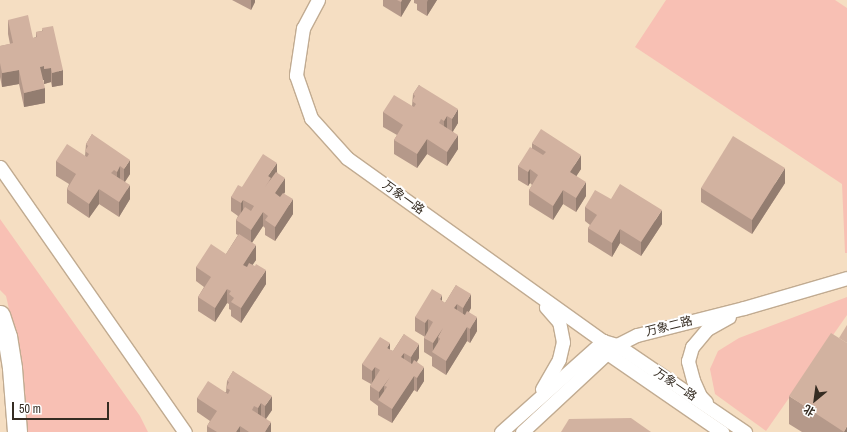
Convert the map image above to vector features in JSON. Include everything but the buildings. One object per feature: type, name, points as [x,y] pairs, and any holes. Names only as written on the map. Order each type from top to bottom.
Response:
[{"type":"highway","points":[[0,315],[7,336],[12,368],[17,432]]},
{"type":"street","name":"万象一路","points":[[318,0],[303,28],[296,75],[311,118],[347,158],[609,346],[722,432]]},
{"type":"street","points":[[0,167],[185,432]]},
{"type":"street","name":"万象二路","points":[[501,432],[538,397],[609,346],[637,335],[744,308],[847,278]]},
{"type":"street","points":[[532,291],[559,322],[564,342],[556,366],[538,397]]},
{"type":"street","points":[[720,415],[700,396],[693,380],[688,361],[692,347],[707,329],[744,308]]},
{"type":"street","name":"万象一路","points":[[609,346],[720,415],[744,432]]},
{"type":"street","name":"万象二路","points":[[522,432],[609,346]]},
{"type":"shaded area","points":[[666,0],[835,0],[847,8],[847,253],[845,253],[842,184],[635,47]]},
{"type":"shaded area","points":[[0,219],[140,416],[148,432],[27,432],[23,370],[6,296],[0,290]]},
{"type":"shaded area","points":[[847,297],[847,315],[766,431],[715,394],[710,369],[718,351],[739,338]]}]
